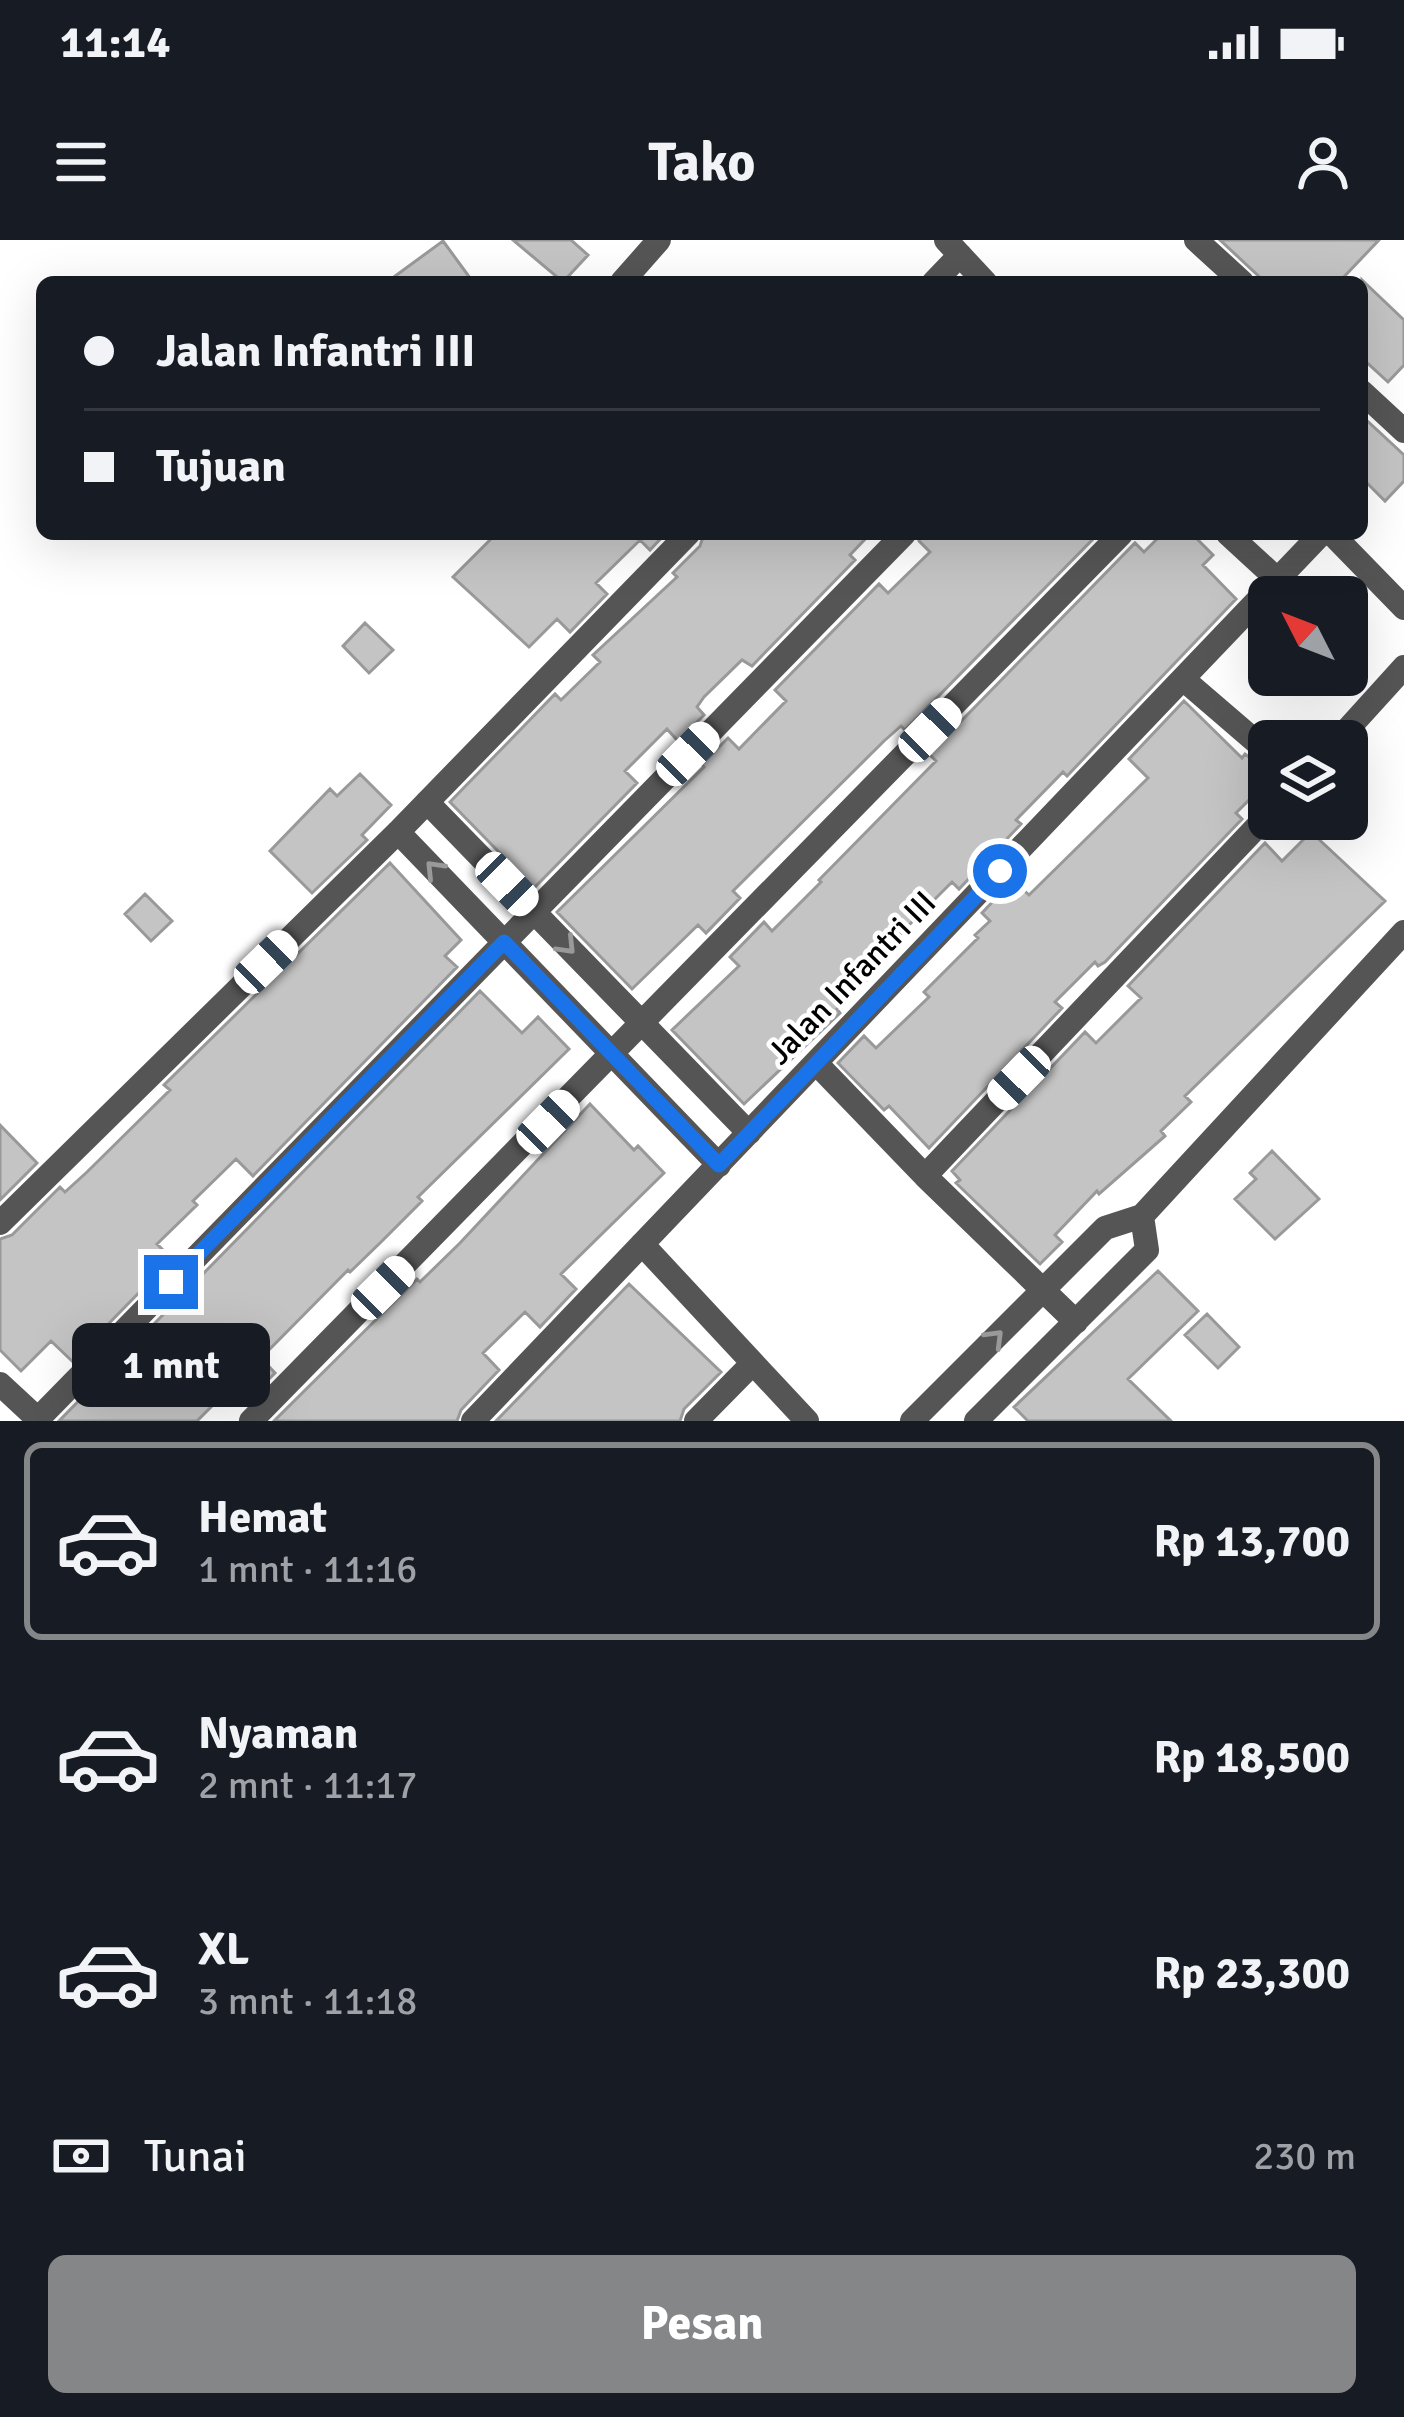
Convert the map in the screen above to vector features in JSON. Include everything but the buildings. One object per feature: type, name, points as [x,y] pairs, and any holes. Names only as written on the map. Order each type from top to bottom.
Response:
[{"type":"street","points":[[627,276],[659,240]]},
{"type":"street","points":[[1196,240],[1235,276]]},
{"type":"street","points":[[937,276],[952,248],[979,276]]},
{"type":"street","points":[[1368,398],[1404,431]]},
{"type":"street","points":[[0,1223],[398,832],[682,540]]},
{"type":"street","points":[[0,1384],[39,1420],[898,540]]},
{"type":"street","points":[[251,1421],[1115,540]]},
{"type":"street","points":[[1235,540],[1274,576]]},
{"type":"street","name":"Jalan Infantri III","points":[[1282,576],[1315,540]]},
{"type":"street","points":[[1338,540],[1404,608]]},
{"type":"street","name":"Jalan Infantri III","points":[[473,1421],[1248,611]]},
{"type":"street","points":[[1356,720],[1404,667]]},
{"type":"street","points":[[1183,679],[1248,735]]},
{"type":"street","points":[[427,802],[749,1133]]},
{"type":"street","points":[[398,832],[719,1165]]},
{"type":"street","points":[[925,1176],[1248,836]]},
{"type":"street","points":[[925,1417],[958,1376],[1105,1228],[1142,1216],[1404,932]]},
{"type":"street","points":[[816,1063],[1076,1322]]},
{"type":"street","points":[[958,1376],[989,1416],[1147,1250],[1142,1216]]},
{"type":"street","points":[[642,1244],[807,1421]]},
{"type":"street","points":[[696,1421],[752,1365]]},
{"type":"route","points":[[171,1282],[504,942],[719,1165],[1000,871]]}]
